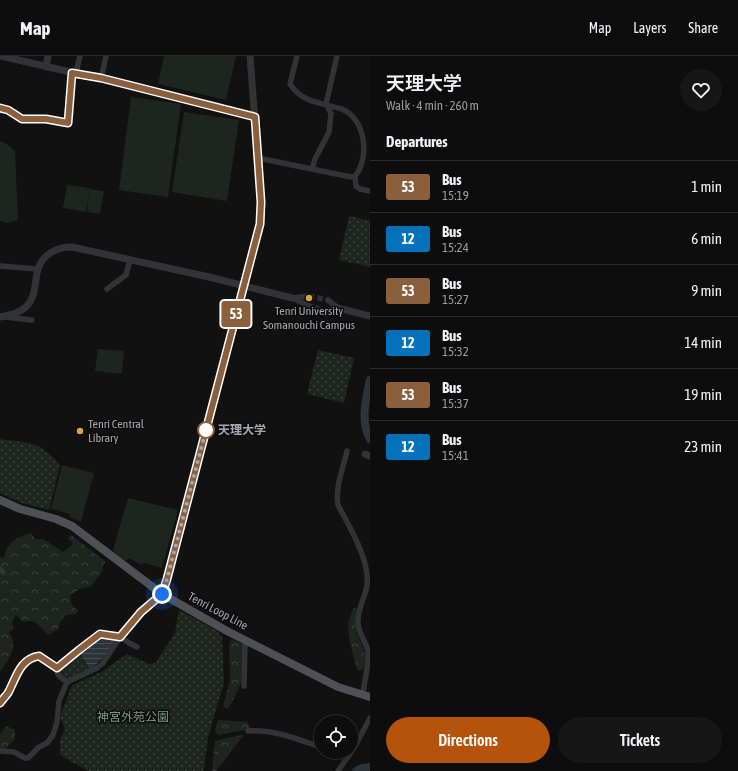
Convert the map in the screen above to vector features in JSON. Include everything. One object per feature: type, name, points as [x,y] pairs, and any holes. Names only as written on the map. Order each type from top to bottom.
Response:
[{"type":"main road","name":"Tenri Loop Line","points":[[0,500],[15,507],[56,519],[72,526],[162,594],[246,640],[338,687],[366,696]]},
{"type":"street","points":[[1,56],[17,58],[46,67],[101,78],[255,117]]},
{"type":"street","points":[[46,67],[48,56]]},
{"type":"street","points":[[0,108],[8,110],[22,119],[46,119],[68,123],[74,73],[80,56]]},
{"type":"street","points":[[101,78],[106,56]]},
{"type":"street","points":[[0,752],[17,753],[25,758],[31,756],[39,748],[50,741],[57,722],[59,701],[67,682],[97,668],[108,657],[120,637],[141,612],[162,594],[187,504],[243,285],[258,235],[261,213],[250,56]]},
{"type":"street","points":[[258,158],[355,176],[360,172],[364,161],[365,143],[364,137],[357,122],[348,111],[303,98],[294,91],[290,84],[297,56]]},
{"type":"street","points":[[312,169],[315,159],[329,132],[331,113],[326,104],[337,56]]},
{"type":"street","points":[[355,176],[356,186],[360,189],[370,191]]},
{"type":"street","points":[[1,317],[20,311],[29,303],[34,292],[38,269],[44,259],[57,249],[65,247],[72,247],[243,285],[292,298],[307,305]]},
{"type":"street","points":[[106,289],[126,275],[130,260]]},
{"type":"street","points":[[0,266],[38,269]]},
{"type":"street","points":[[292,298],[309,296]]},
{"type":"street","points":[[328,300],[338,308],[370,316]]},
{"type":"street","points":[[325,311],[338,308]]},
{"type":"street","points":[[1,317],[32,320]]},
{"type":"street","points":[[347,451],[338,486],[337,499],[338,505],[364,559],[367,574],[367,584],[358,618],[358,626],[368,652],[366,696]]},
{"type":"street","points":[[57,668],[100,634],[120,637],[137,647]]},
{"type":"street","points":[[244,686],[246,640]]},
{"type":"street","points":[[0,703],[8,693],[17,671],[26,661],[39,656],[57,668]]},
{"type":"street","points":[[57,668],[58,675],[67,682]]},
{"type":"street","points":[[358,740],[370,718]]},
{"type":"street","points":[[248,731],[259,730],[287,736],[314,745]]},
{"type":"street","points":[[338,771],[347,759]]},
{"type":"green space","points":[[164,56],[236,56],[226,100],[158,84]]},
{"type":"green space","points":[[131,97],[181,104],[168,197],[119,190]]},
{"type":"green space","points":[[184,112],[239,120],[227,201],[172,192]]},
{"type":"green space","points":[[0,141],[7,144],[15,151],[18,220],[7,223],[0,221]]},
{"type":"green space","points":[[67,185],[90,188],[86,212],[63,208]]},
{"type":"green space","points":[[90,189],[104,191],[100,214],[87,212]]},
{"type":"green space","points":[[349,216],[370,221],[370,267],[339,260]]},
{"type":"green space","points":[[98,349],[124,351],[122,374],[95,371]]},
{"type":"green space","points":[[318,350],[354,358],[344,403],[307,394]]},
{"type":"green space","points":[[0,439],[33,444],[40,447],[53,457],[60,465],[49,510],[22,503],[0,493]]},
{"type":"green space","points":[[62,465],[94,473],[81,522],[70,517],[70,514],[51,509]]},
{"type":"green space","points":[[128,498],[178,510],[162,568],[144,563],[141,565],[129,558],[126,561],[113,550]]},
{"type":"green space","points":[[31,533],[35,539],[43,539],[63,552],[73,543],[68,538],[71,535],[106,562],[103,565],[102,572],[91,586],[79,589],[70,596],[72,606],[78,610],[76,614],[66,615],[61,620],[58,629],[49,635],[35,622],[23,622],[16,615],[12,623],[13,628],[9,632],[13,643],[12,653],[0,672],[0,557],[4,558],[10,544],[13,541]]},
{"type":"green space","points":[[354,608],[357,609],[356,631],[365,656],[362,671],[358,670],[356,666],[349,637],[348,629],[350,615]]},
{"type":"green space","name":"神宮外苑公園","points":[[179,610],[219,632],[218,634],[222,637],[224,683],[208,737],[204,771],[88,771],[60,755],[60,740],[65,729],[60,717],[72,685],[101,672],[127,654],[149,664],[156,662],[175,633]]},
{"type":"green space","points":[[232,639],[243,646],[241,683],[229,708],[227,708],[223,706],[230,680],[229,645]]},
{"type":"green space","points":[[78,652],[90,670],[68,680],[58,674],[58,670]]},
{"type":"green space","points":[[218,720],[247,722],[250,727],[249,729],[219,735],[215,730]]},
{"type":"green space","points":[[6,726],[15,730],[15,739],[5,749],[0,749],[0,734]]},
{"type":"green space","points":[[241,735],[243,736],[216,771],[212,771],[215,741]]},
{"type":"shaded area","points":[[99,637],[117,637],[104,657],[91,669],[79,652]]},
{"type":"waterway","points":[[370,380],[365,410],[365,425],[370,439]]},
{"type":"waterway","points":[[356,771],[362,768],[370,767]]},
{"type":"tunnel","points":[[309,296],[328,300]]},
{"type":"tunnel","points":[[307,305],[325,311]]},
{"type":"bus line","name":"53","points":[[0,108],[8,110],[22,119],[46,119],[68,123],[72,73],[101,78],[255,117],[261,202],[258,235],[243,285],[212,409],[162,594],[141,612],[120,637],[100,634],[57,668],[39,656],[26,661],[17,671],[8,693],[0,703]]},
{"type":"place","name":"Tenri University Somanouchi Campus","points":[[309,298]]},
{"type":"place","name":"天理大学","points":[[206,430]]},
{"type":"place","name":"Tenri Central Library","points":[[80,431]]},
{"type":"route","points":[[162,594],[206,430]]}]
